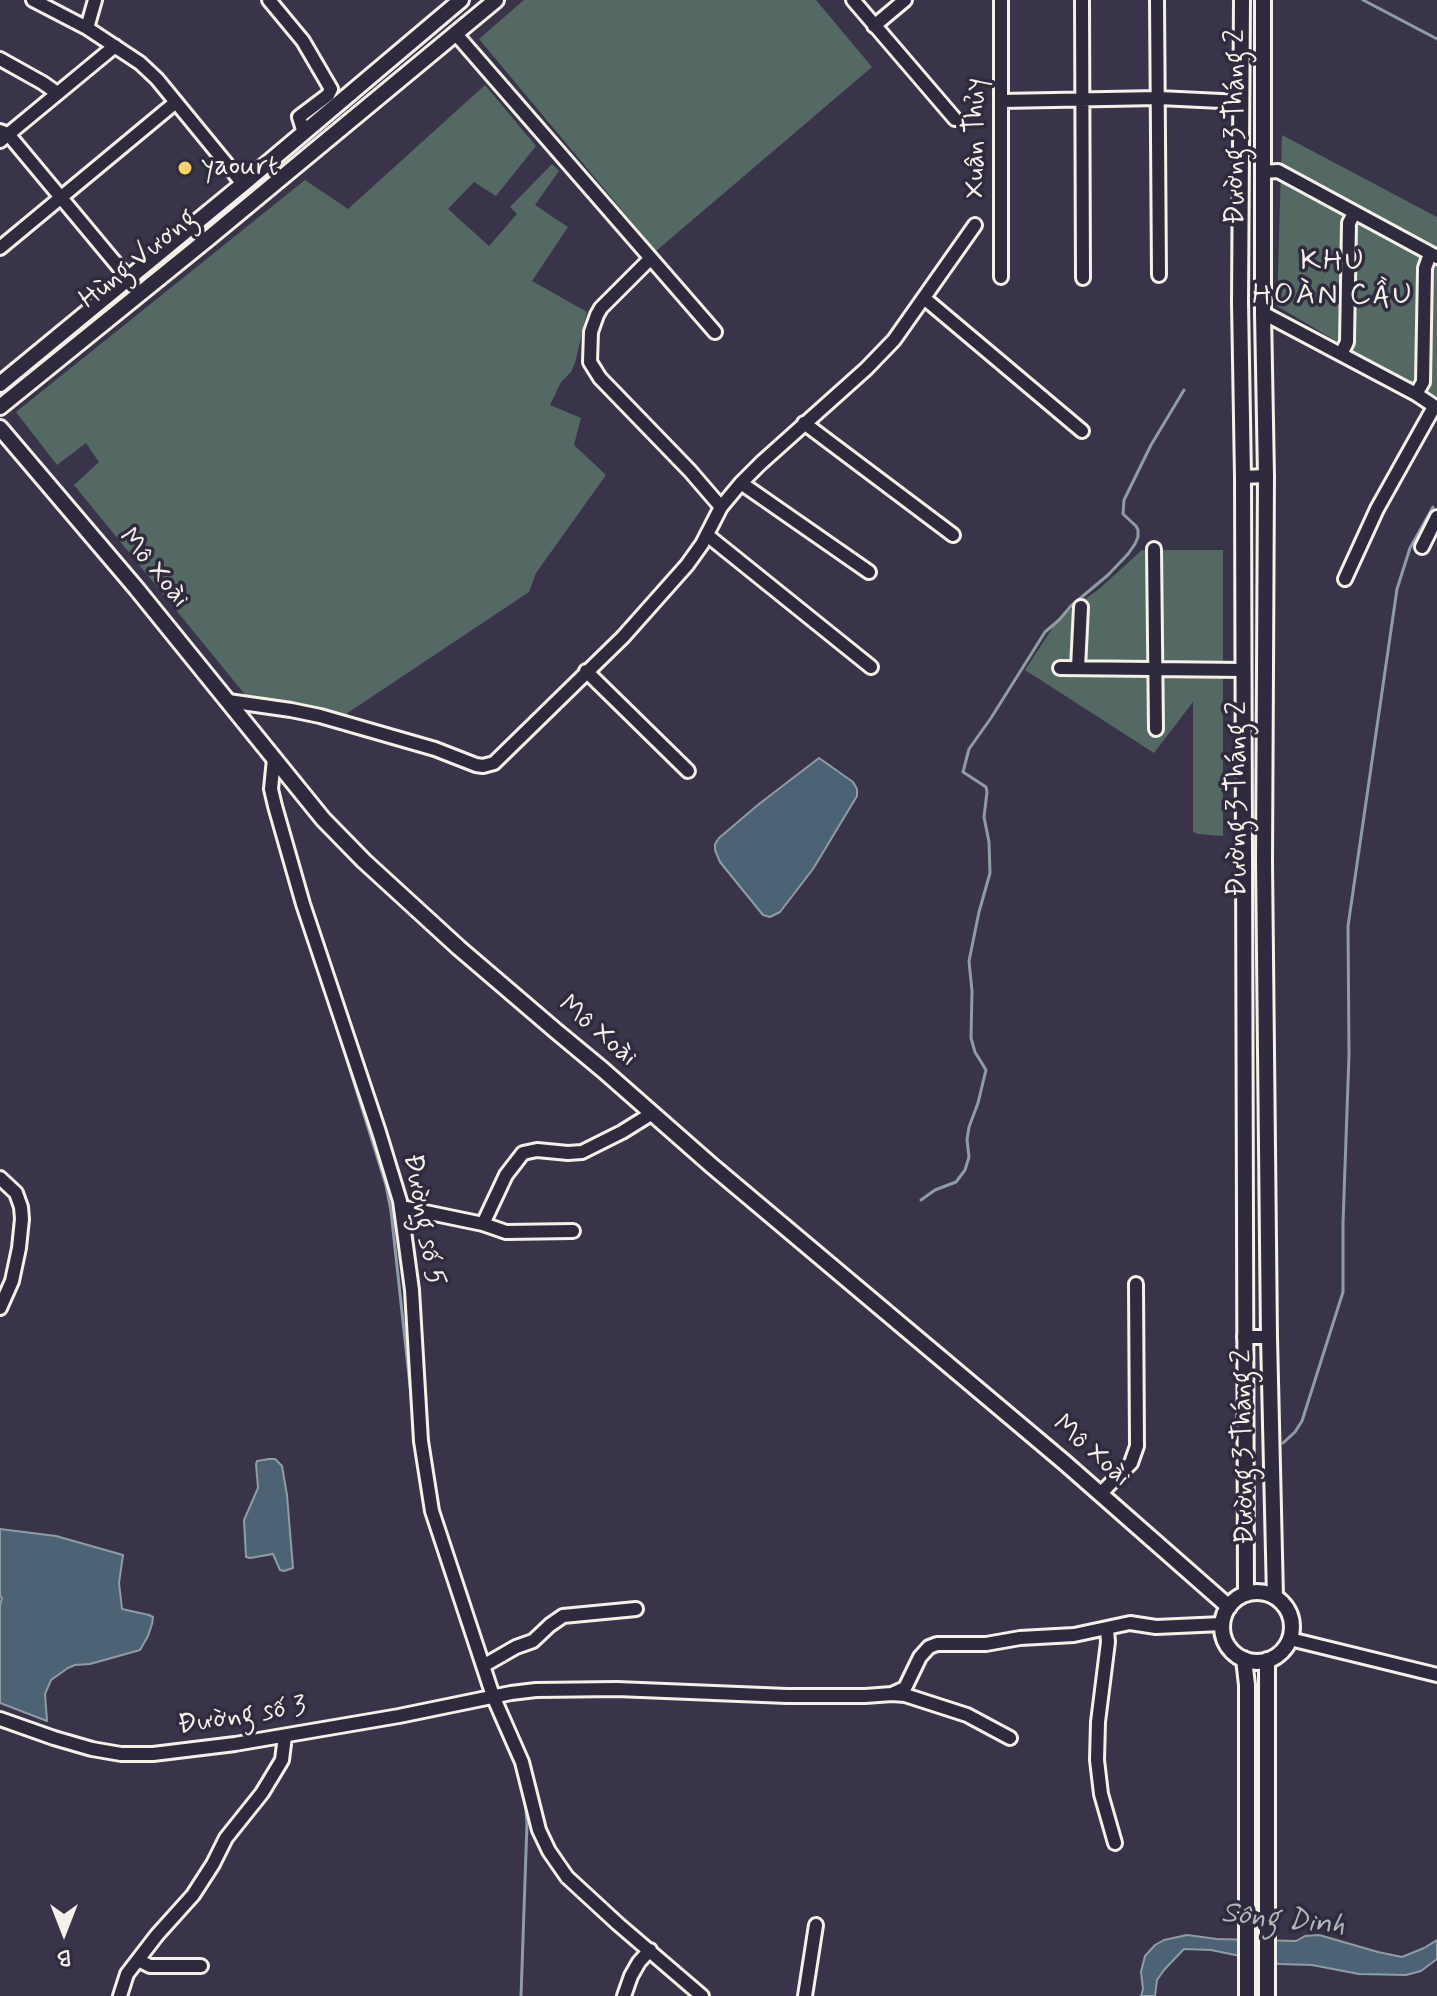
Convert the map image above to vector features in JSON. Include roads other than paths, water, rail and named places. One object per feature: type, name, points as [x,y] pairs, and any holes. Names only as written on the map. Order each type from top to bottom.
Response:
[{"type":"main road","name":"Hùng Vương","points":[[0,384],[461,0]]},
{"type":"main road","name":"Hùng Vương","points":[[0,407],[496,0]]},
{"type":"main road","name":"Đường 3 Tháng 2","points":[[1242,0],[1240,302],[1246,1594]]},
{"type":"main road","name":"Đường 3 Tháng 2","points":[[1263,0],[1266,476],[1264,861],[1275,1597]]},
{"type":"main road","points":[[441,17],[455,33]]},
{"type":"main road","name":"Mô Xoài","points":[[0,428],[136,588],[323,819],[364,861],[459,948],[651,1114],[1229,1607]]},
{"type":"main road","points":[[1264,1593],[1275,1597],[1290,1614],[1290,1639],[1277,1655],[1267,1660],[1255,1662],[1234,1653],[1223,1634],[1222,1624],[1229,1607],[1246,1594],[1264,1593]]},
{"type":"main road","points":[[1244,1659],[1247,1685],[1247,1996]]},
{"type":"main road","points":[[1267,1660],[1267,1996]]},
{"type":"street","points":[[33,0],[87,28],[149,71],[243,184]]},
{"type":"street","points":[[87,28],[95,0]]},
{"type":"street","points":[[269,0],[303,41],[331,89],[328,95],[299,117],[304,133]]},
{"type":"street","points":[[853,0],[955,119]]},
{"type":"street","points":[[874,26],[905,0]]},
{"type":"street","name":"Xuân Thủy","points":[[1001,0],[1001,277]]},
{"type":"street","points":[[1082,0],[1083,278]]},
{"type":"street","points":[[1157,0],[1159,275]]},
{"type":"street","points":[[455,33],[715,332]]},
{"type":"street","points":[[115,46],[3,135],[61,196],[128,278]]},
{"type":"street","points":[[0,59],[57,93]]},
{"type":"street","points":[[1001,101],[1159,98],[1242,102]]},
{"type":"street","points":[[0,248],[176,102]]},
{"type":"street","points":[[1262,172],[1278,171],[1434,256],[1425,268],[1423,382],[1416,394]]},
{"type":"street","points":[[1341,354],[1347,342],[1349,223],[1354,213]]},
{"type":"street","points":[[228,701],[291,710],[353,725],[483,766],[494,763],[623,637],[687,565],[721,507],[741,483],[882,354],[975,225]]},
{"type":"street","points":[[650,259],[597,315],[591,332],[590,362],[600,378],[721,507]]},
{"type":"street","points":[[924,298],[1082,431]]},
{"type":"street","points":[[1263,313],[1416,394],[1435,408],[1377,509],[1345,579]]},
{"type":"street","points":[[804,423],[953,535]]},
{"type":"street","points":[[1243,477],[1266,476]]},
{"type":"street","points":[[741,483],[869,572]]},
{"type":"street","points":[[1422,547],[1437,517]]},
{"type":"street","points":[[707,535],[871,667]]},
{"type":"street","points":[[1154,549],[1156,729]]},
{"type":"street","points":[[1078,668],[1081,607]]},
{"type":"street","points":[[1060,668],[1244,670]]},
{"type":"street","points":[[586,671],[688,771]]},
{"type":"street","name":"Đường số 5","points":[[274,759],[271,789],[275,806],[303,904],[401,1207],[412,1290],[421,1441],[435,1523],[493,1696],[522,1762],[539,1830],[549,1851],[575,1885],[702,1996]]},
{"type":"street","points":[[1244,860],[1264,861]]},
{"type":"street","points":[[483,1224],[506,1175],[523,1153],[537,1150],[582,1152],[651,1114]]},
{"type":"street","points":[[0,1178],[16,1193],[22,1219],[12,1281],[0,1308]]},
{"type":"street","points":[[401,1207],[483,1224],[506,1232],[573,1231]]},
{"type":"street","points":[[1100,1494],[1131,1463],[1137,1446],[1136,1284]]},
{"type":"street","points":[[1244,1337],[1269,1337]]},
{"type":"street","points":[[483,1666],[533,1641],[563,1616],[636,1609]]},
{"type":"street","points":[[892,1694],[905,1688],[920,1657],[933,1645],[942,1643],[986,1644],[1020,1638],[1074,1635],[1130,1623],[1156,1627],[1222,1624]]},
{"type":"street","points":[[1107,1629],[1097,1760],[1101,1794],[1115,1843]]},
{"type":"street","points":[[1290,1639],[1437,1675]]},
{"type":"street","name":"Đường số 3","points":[[0,1719],[75,1744],[121,1754],[177,1752],[285,1736],[493,1696],[582,1688],[743,1695],[905,1695],[967,1715],[1010,1738]]},
{"type":"street","points":[[120,1996],[127,1974],[193,1895],[226,1838],[262,1793],[282,1760],[285,1736]]},
{"type":"street","points":[[805,1996],[816,1925]]},
{"type":"street","points":[[624,1996],[631,1976],[650,1950]]},
{"type":"street","points":[[138,1960],[150,1966],[201,1966]]},
{"type":"water","points":[[819,758],[853,782],[857,796],[813,869],[780,912],[770,917],[763,915],[720,862],[715,844],[759,804]]},
{"type":"water","points":[[275,1459],[282,1466],[287,1495],[293,1568],[284,1571],[280,1570],[273,1554],[246,1557],[244,1520],[258,1488],[256,1464],[257,1461]]},
{"type":"water","points":[[0,1529],[56,1536],[123,1555],[119,1583],[122,1609],[153,1617],[140,1650],[75,1665],[51,1680],[45,1694],[47,1721],[0,1703]]},
{"type":"water","points":[[1187,1935],[1296,1941],[1305,1936],[1319,1935],[1402,1957],[1437,1940],[1437,1959],[1421,1971],[1406,1975],[1359,1974],[1312,1965],[1279,1964],[1211,1950],[1184,1949],[1157,1980],[1155,1996],[1141,1996],[1145,1956],[1164,1940]]},
{"type":"waterway","points":[[1363,0],[1437,39]]},
{"type":"waterway","points":[[921,1200],[935,1190],[956,1182],[965,1170],[969,1157],[969,1127],[986,1070],[971,1038],[969,961],[990,873],[984,817],[987,792],[986,787],[963,772],[969,749],[1045,632],[1108,575],[1135,544],[1138,530],[1123,514],[1124,500],[1151,445],[1184,390]]},
{"type":"waterway","points":[[1283,1443],[1302,1421],[1343,1292],[1349,1055],[1348,926],[1397,589],[1410,548],[1433,507]]},
{"type":"waterway","points":[[317,964],[386,1185],[413,1413]]},
{"type":"waterway","points":[[421,1480],[426,1508]]},
{"type":"waterway","points":[[494,1717],[520,1776]]},
{"type":"waterway","points":[[521,1996],[527,1823],[525,1799]]},
{"type":"place","name":"yaourt","points":[[185,168]]},
{"type":"district","name":"KHU HOÀN CẦU","points":[[1333,280]]},
{"type":"water label","name":"Sông Dinh","points":[[1283,1921]]}]
